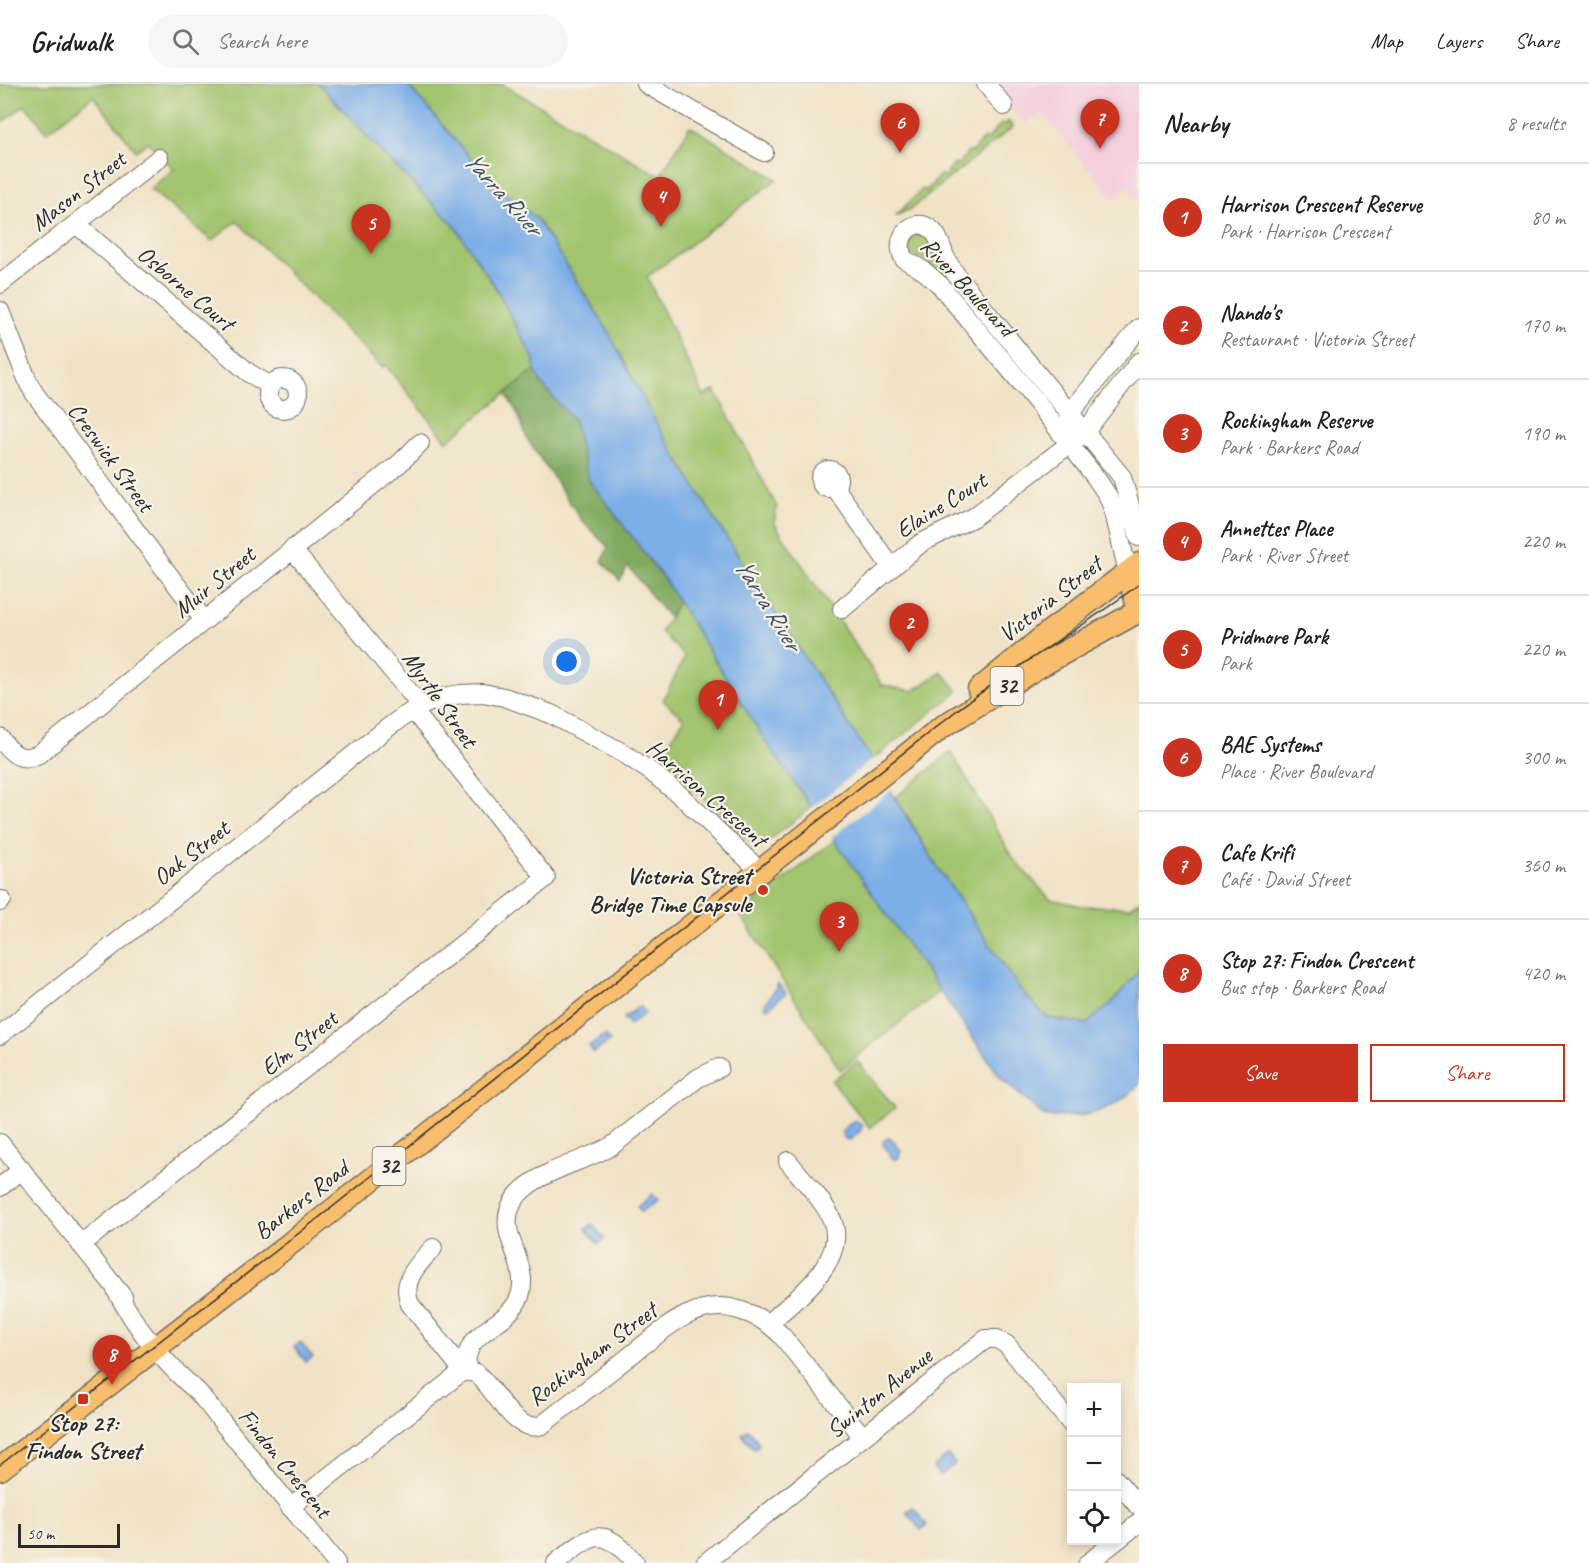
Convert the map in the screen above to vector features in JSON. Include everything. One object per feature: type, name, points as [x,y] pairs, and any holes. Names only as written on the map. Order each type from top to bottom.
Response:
[{"type":"main road","points":[[1133,568],[1138,612]]},
{"type":"main road","name":"Victoria Street","points":[[767,866],[942,727],[986,684],[1048,633],[1133,568]]},
{"type":"main road","name":"Victoria Street","points":[[942,727],[1038,667],[1138,612]]},
{"type":"main road","name":"Barkers Road","points":[[0,1469],[323,1218],[767,866]]},
{"type":"street","points":[[646,84],[764,152]]},
{"type":"street","points":[[986,84],[1004,106]]},
{"type":"street","name":"Mason Street","points":[[0,284],[159,158]]},
{"type":"street","name":"Osborne Court","points":[[76,224],[240,365],[269,385]]},
{"type":"street","name":"River Boulevard","points":[[1017,364],[945,258],[937,236],[932,230],[919,225],[907,230],[900,244],[904,260],[937,281],[1017,364],[1043,395],[1068,443],[1108,496],[1133,568]]},
{"type":"street","name":"Creswick Street","points":[[0,311],[26,378],[35,394],[152,554],[204,620]]},
{"type":"street","points":[[1068,443],[1070,414],[1137,335]]},
{"type":"street","name":"Elaine Court","points":[[842,609],[891,567],[930,538],[974,517],[1085,432],[1139,362]]},
{"type":"street","name":"River Boulevard","points":[[1043,395],[1070,414],[1122,477],[1139,503]]},
{"type":"street","name":"Muir Street","points":[[0,738],[15,755],[25,758],[35,756],[400,463],[420,443]]},
{"type":"street","name":"River Boulevard","points":[[1122,477],[1139,537]]},
{"type":"street","points":[[834,486],[891,567]]},
{"type":"street","name":"Myrtle Street","points":[[292,549],[546,878]]},
{"type":"street","name":"Harrison Crescent","points":[[417,708],[443,697],[483,693],[519,702],[551,714],[623,753],[650,771],[767,866]]},
{"type":"street","name":"Oak Street","points":[[0,1035],[386,729],[417,708]]},
{"type":"street","name":"Elm Street","points":[[81,1245],[546,878]]},
{"type":"street","points":[[290,1507],[465,1371],[466,1356],[471,1345],[510,1310],[520,1296],[521,1272],[510,1239],[507,1225],[508,1215],[516,1197],[524,1188],[553,1170],[600,1153],[613,1145],[698,1078],[719,1068]]},
{"type":"street","name":"Findon Crescent","points":[[0,1143],[159,1344],[186,1370],[198,1392],[336,1563]]},
{"type":"street","points":[[768,1323],[815,1282],[828,1261],[834,1237],[834,1227],[827,1211],[788,1161]]},
{"type":"street","points":[[0,1175],[19,1167]]},
{"type":"street","points":[[0,1187],[19,1167]]},
{"type":"street","points":[[433,1248],[411,1274],[406,1292],[411,1304],[465,1371]]},
{"type":"street","name":"Rockingham Street","points":[[465,1371],[481,1376],[519,1423],[536,1427],[542,1425],[685,1315],[698,1310],[724,1307],[747,1312],[768,1323],[782,1336],[863,1437]]},
{"type":"street","name":"Swinton Avenue","points":[[705,1563],[980,1343],[997,1339],[1007,1345],[1067,1420]]},
{"type":"street","points":[[1121,1486],[1139,1508]]},
{"type":"street","points":[[1088,1563],[1139,1523]]},
{"type":"street","points":[[556,1563],[580,1545],[594,1539],[608,1538],[622,1548],[634,1563]]},
{"type":"shaded area","points":[[994,84],[1139,84],[1139,201],[1127,187],[1114,199],[1041,112],[1026,124]]},
{"type":"green space","points":[[0,84],[319,84],[385,156],[454,225],[497,290],[534,360],[535,370],[447,441],[385,365],[382,367],[237,221],[212,241],[150,189],[174,169],[148,142],[136,151],[93,96],[47,132],[25,105],[3,122],[0,118]]},
{"type":"green space","points":[[407,84],[502,84],[660,176],[690,126],[777,179],[647,277],[704,396],[715,390],[777,507],[774,523],[882,685],[913,691],[942,672],[958,691],[872,760],[724,534],[660,430],[607,329],[536,218],[491,182]]},
{"type":"green space","points":[[1008,121],[1013,127],[911,209],[895,216],[923,189],[926,191],[940,175],[944,176],[968,152],[971,153],[984,138],[987,140],[1002,123],[1005,125]]},
{"type":"green space","points":[[917,235],[924,235],[931,240],[935,256],[1009,348],[1008,354],[1003,353],[926,261],[911,254],[909,245],[911,239]]},
{"type":"green space","points":[[535,370],[541,383],[574,421],[589,480],[678,601],[669,618],[628,566],[620,581],[602,561],[608,547],[583,522],[527,439],[518,414],[506,394]]},
{"type":"green space","points":[[678,601],[766,742],[812,807],[757,847],[659,759],[684,719],[663,700],[685,657],[661,632]]},
{"type":"green space","points":[[951,752],[1015,861],[1050,899],[1082,906],[1131,907],[1139,900],[1139,971],[1111,1004],[1087,1024],[1048,1018],[1021,991],[936,865],[896,797]]},
{"type":"green space","points":[[836,839],[941,990],[840,1070],[740,914]]},
{"type":"green space","points":[[857,1061],[895,1108],[870,1128],[832,1081]]},
{"type":"water","name":"Yarra River","points":[[319,84],[407,84],[491,182],[536,218],[607,329],[660,430],[724,534],[872,760],[936,865],[1021,991],[1048,1018],[1086,1024],[1111,1004],[1139,971],[1139,1085],[1128,1095],[1107,1108],[1085,1115],[1045,1117],[1000,1077],[766,742],[664,579],[589,480],[574,421],[541,383],[535,370],[534,360],[496,288],[454,225],[386,157]]},
{"type":"water","points":[[778,984],[786,993],[768,1008],[764,1006]]},
{"type":"water","points":[[640,1006],[645,1013],[629,1025],[624,1018]]},
{"type":"water","points":[[605,1035],[610,1041],[594,1053],[589,1046]]},
{"type":"water","points":[[853,1121],[857,1121],[862,1126],[861,1130],[850,1140],[846,1139],[842,1131]]},
{"type":"water","points":[[889,1138],[901,1151],[898,1159],[893,1159],[883,1144],[884,1140]]},
{"type":"water","points":[[652,1194],[658,1200],[642,1212],[637,1206]]},
{"type":"water","points":[[592,1224],[605,1239],[598,1244],[586,1229]]},
{"type":"water","points":[[300,1342],[313,1357],[306,1362],[294,1347]]},
{"type":"water","points":[[748,1429],[760,1444],[754,1449],[742,1434]]},
{"type":"water","points":[[948,1455],[955,1464],[940,1476],[933,1467]]},
{"type":"water","points":[[913,1507],[927,1525],[921,1530],[906,1512]]},
{"type":"pier","points":[[874,758],[894,788],[831,838],[810,809]]},
{"type":"tram line","points":[[0,1465],[330,1209],[961,707],[1139,584]]},
{"type":"place","name":"Cafe Krifi","points":[[1100,149]]},
{"type":"place","name":"BAE Systems","points":[[900,153]]},
{"type":"place","name":"Annettes Place","points":[[661,227]]},
{"type":"place","name":"Pridmore Park","points":[[371,254]]},
{"type":"place","name":"Nando's","points":[[909,653]]},
{"type":"place","name":"Harrison Crescent Reserve","points":[[718,730]]},
{"type":"place","name":"Victoria Street Bridge Time Capsule","points":[[763,890]]},
{"type":"place","name":"Rockingham Reserve","points":[[839,952]]},
{"type":"place","name":"Stop 27: Findon Crescent","points":[[112,1385]]},
{"type":"place","name":"Stop 27: Findon Street","points":[[83,1399]]}]
